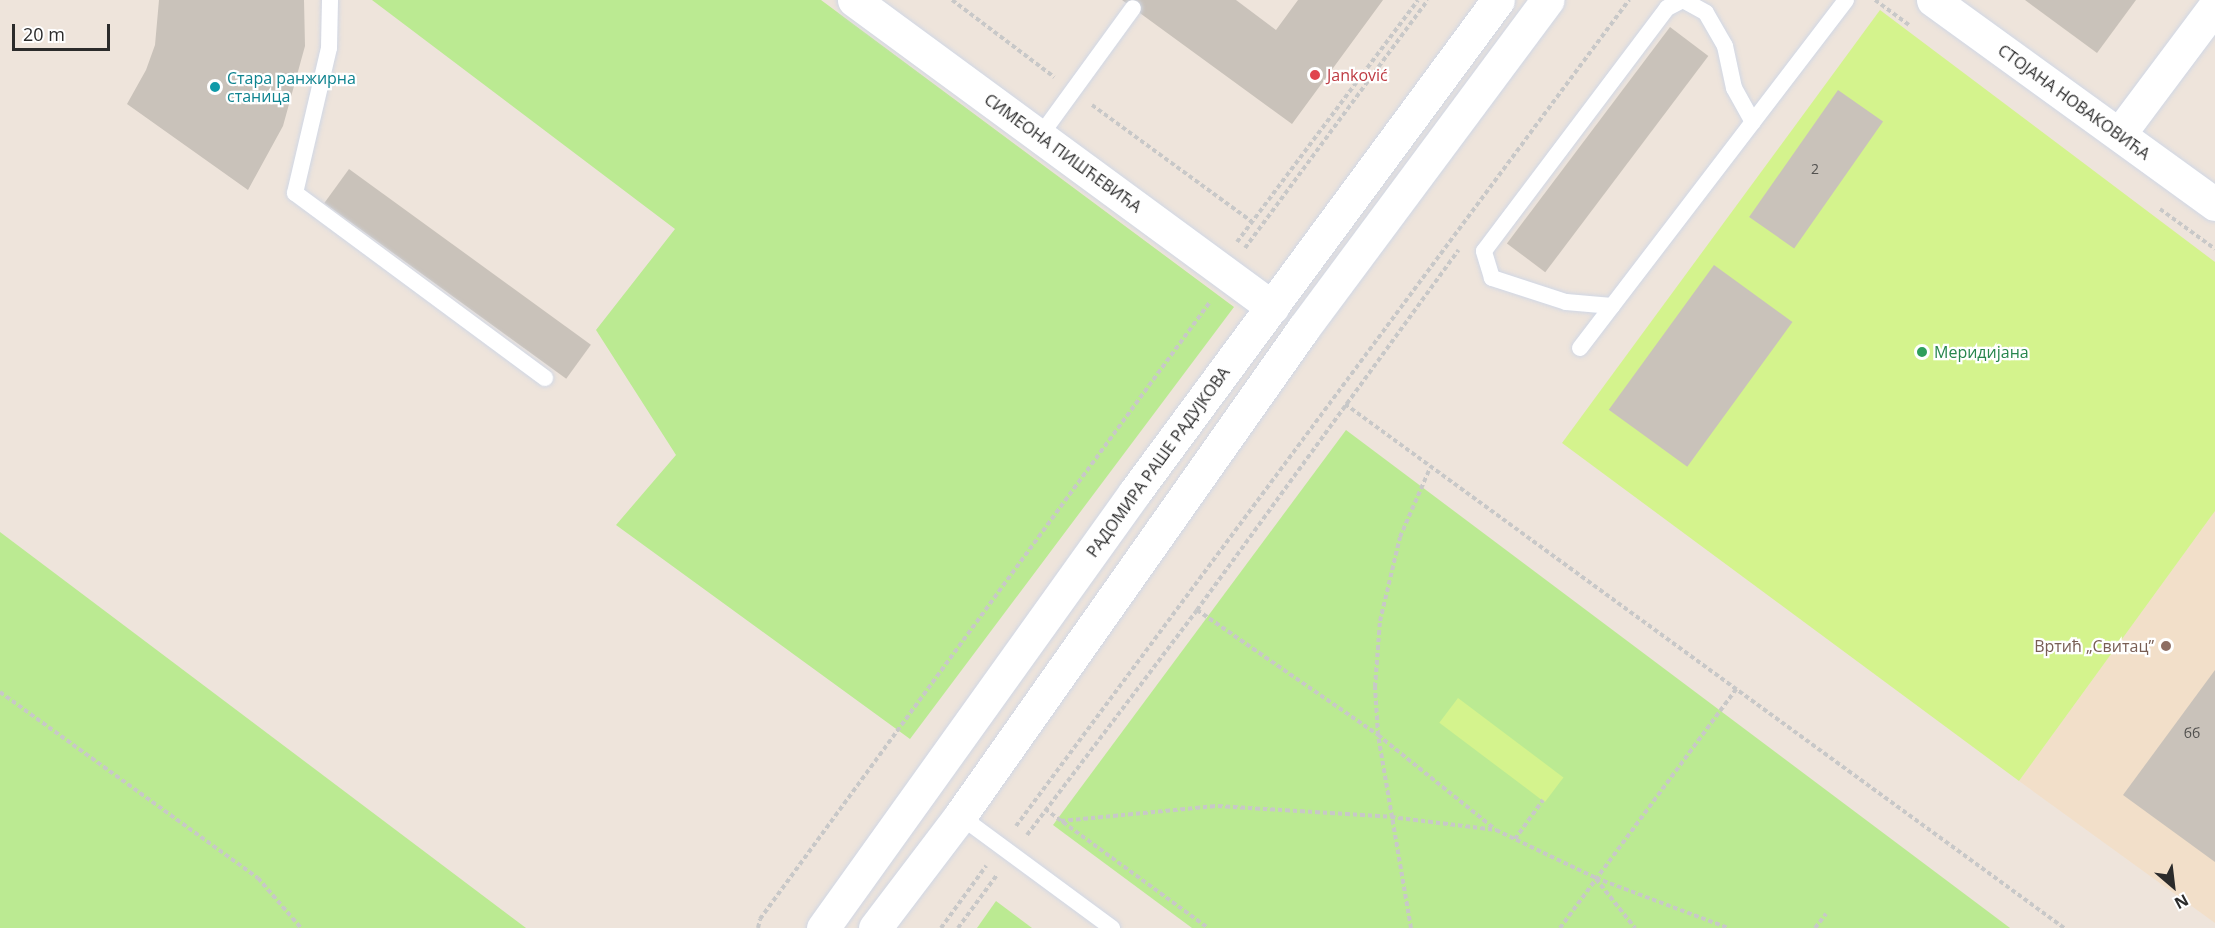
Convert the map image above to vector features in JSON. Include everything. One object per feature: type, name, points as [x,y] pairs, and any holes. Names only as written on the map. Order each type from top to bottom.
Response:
[{"type":"street","name":"СИМЕОНА ПИШЋЕВИЋА","points":[[854,0],[1272,307]]},
{"type":"street","name":"РАДОМИРА РАШЕ РАДУЈКОВА","points":[[823,928],[1272,307],[1498,0]]},
{"type":"street","points":[[875,928],[960,816],[1304,329],[1547,0]]},
{"type":"street","name":"СТОЈАНА НОВАКОВИЋА","points":[[1933,0],[2120,133],[2215,204]]},
{"type":"street","points":[[2120,133],[2214,3]]},
{"type":"lane","points":[[330,0],[329,48],[295,193],[545,378]]},
{"type":"lane","points":[[1612,306],[1566,302],[1492,278],[1484,251],[1667,8],[1683,0],[1706,13],[1725,46],[1734,88],[1753,122]]},
{"type":"lane","points":[[1580,348],[1846,0]]},
{"type":"lane","points":[[1040,136],[1133,8]]},
{"type":"lane","points":[[960,816],[1112,928]]},
{"type":"path","points":[[952,0],[1251,221]]},
{"type":"path","points":[[1230,275],[1236,244],[1251,221],[1418,0]]},
{"type":"path","points":[[758,928],[767,910],[1230,275],[1257,228],[1428,0]]},
{"type":"path","points":[[958,928],[1006,851],[1629,0]]},
{"type":"path","points":[[941,928],[1006,851],[1046,809],[1197,610],[1465,241]]},
{"type":"path","points":[[1345,404],[2064,928]]},
{"type":"path","points":[[1411,928],[1378,735],[1375,687],[1380,621],[1400,537],[1430,468]]},
{"type":"path","points":[[1197,610],[1378,735],[1496,830],[1596,878],[1728,928]]},
{"type":"path","points":[[1560,928],[1736,688]]},
{"type":"path","points":[[0,692],[258,878],[301,928]]},
{"type":"path","points":[[1515,839],[1543,800]]},
{"type":"path","points":[[1061,821],[1218,807],[1391,817],[1496,830]]},
{"type":"path","points":[[1046,809],[1208,928]]},
{"type":"path","points":[[1596,878],[1635,928]]},
{"type":"path","points":[[1815,928],[1826,914]]},
{"type":"shaded area","name":"Вртић „Свитац”","points":[[2215,511],[2215,923],[2019,781]]},
{"type":"green space","points":[[372,0],[821,0],[1234,307],[910,739],[616,525],[676,455],[596,330],[675,229]]},
{"type":"green space","name":"Меридијана","points":[[1880,10],[2215,262],[2215,511],[2019,781],[1562,443]]},
{"type":"green space","points":[[1346,430],[2010,928],[1192,928],[1053,825]]},
{"type":"green space","points":[[0,532],[526,928],[0,928]]},
{"type":"green space","points":[[1458,698],[1563,777],[1545,802],[1439,723]]},
{"type":"green space","points":[[996,901],[1032,928],[977,928]]},
{"type":"building","name":"Стара ранжирна станица","points":[[159,0],[304,0],[305,46],[283,126],[248,190],[127,104],[146,70],[155,45]]},
{"type":"building","points":[[1122,0],[1236,0],[1276,30],[1298,0],[1383,0],[1292,124]]},
{"type":"building","points":[[2025,0],[2136,0],[2097,53]]},
{"type":"building","points":[[1670,27],[1708,56],[1545,272],[1507,243]]},
{"type":"building","points":[[1838,90],[1883,122],[1794,249],[1749,217]]},
{"type":"building","points":[[349,169],[591,345],[566,379],[324,203]]},
{"type":"building","points":[[1714,265],[1792,322],[1687,467],[1609,410]]},
{"type":"building","points":[[2215,670],[2215,862],[2123,795]]},
{"type":"place","name":"Janković","points":[[1315,75]]},
{"type":"place","name":"Стара ранжирна станица","points":[[215,87]]},
{"type":"place","name":"Меридијана","points":[[1922,352]]},
{"type":"place","name":"Вртић „Свитац”","points":[[2166,646]]}]
